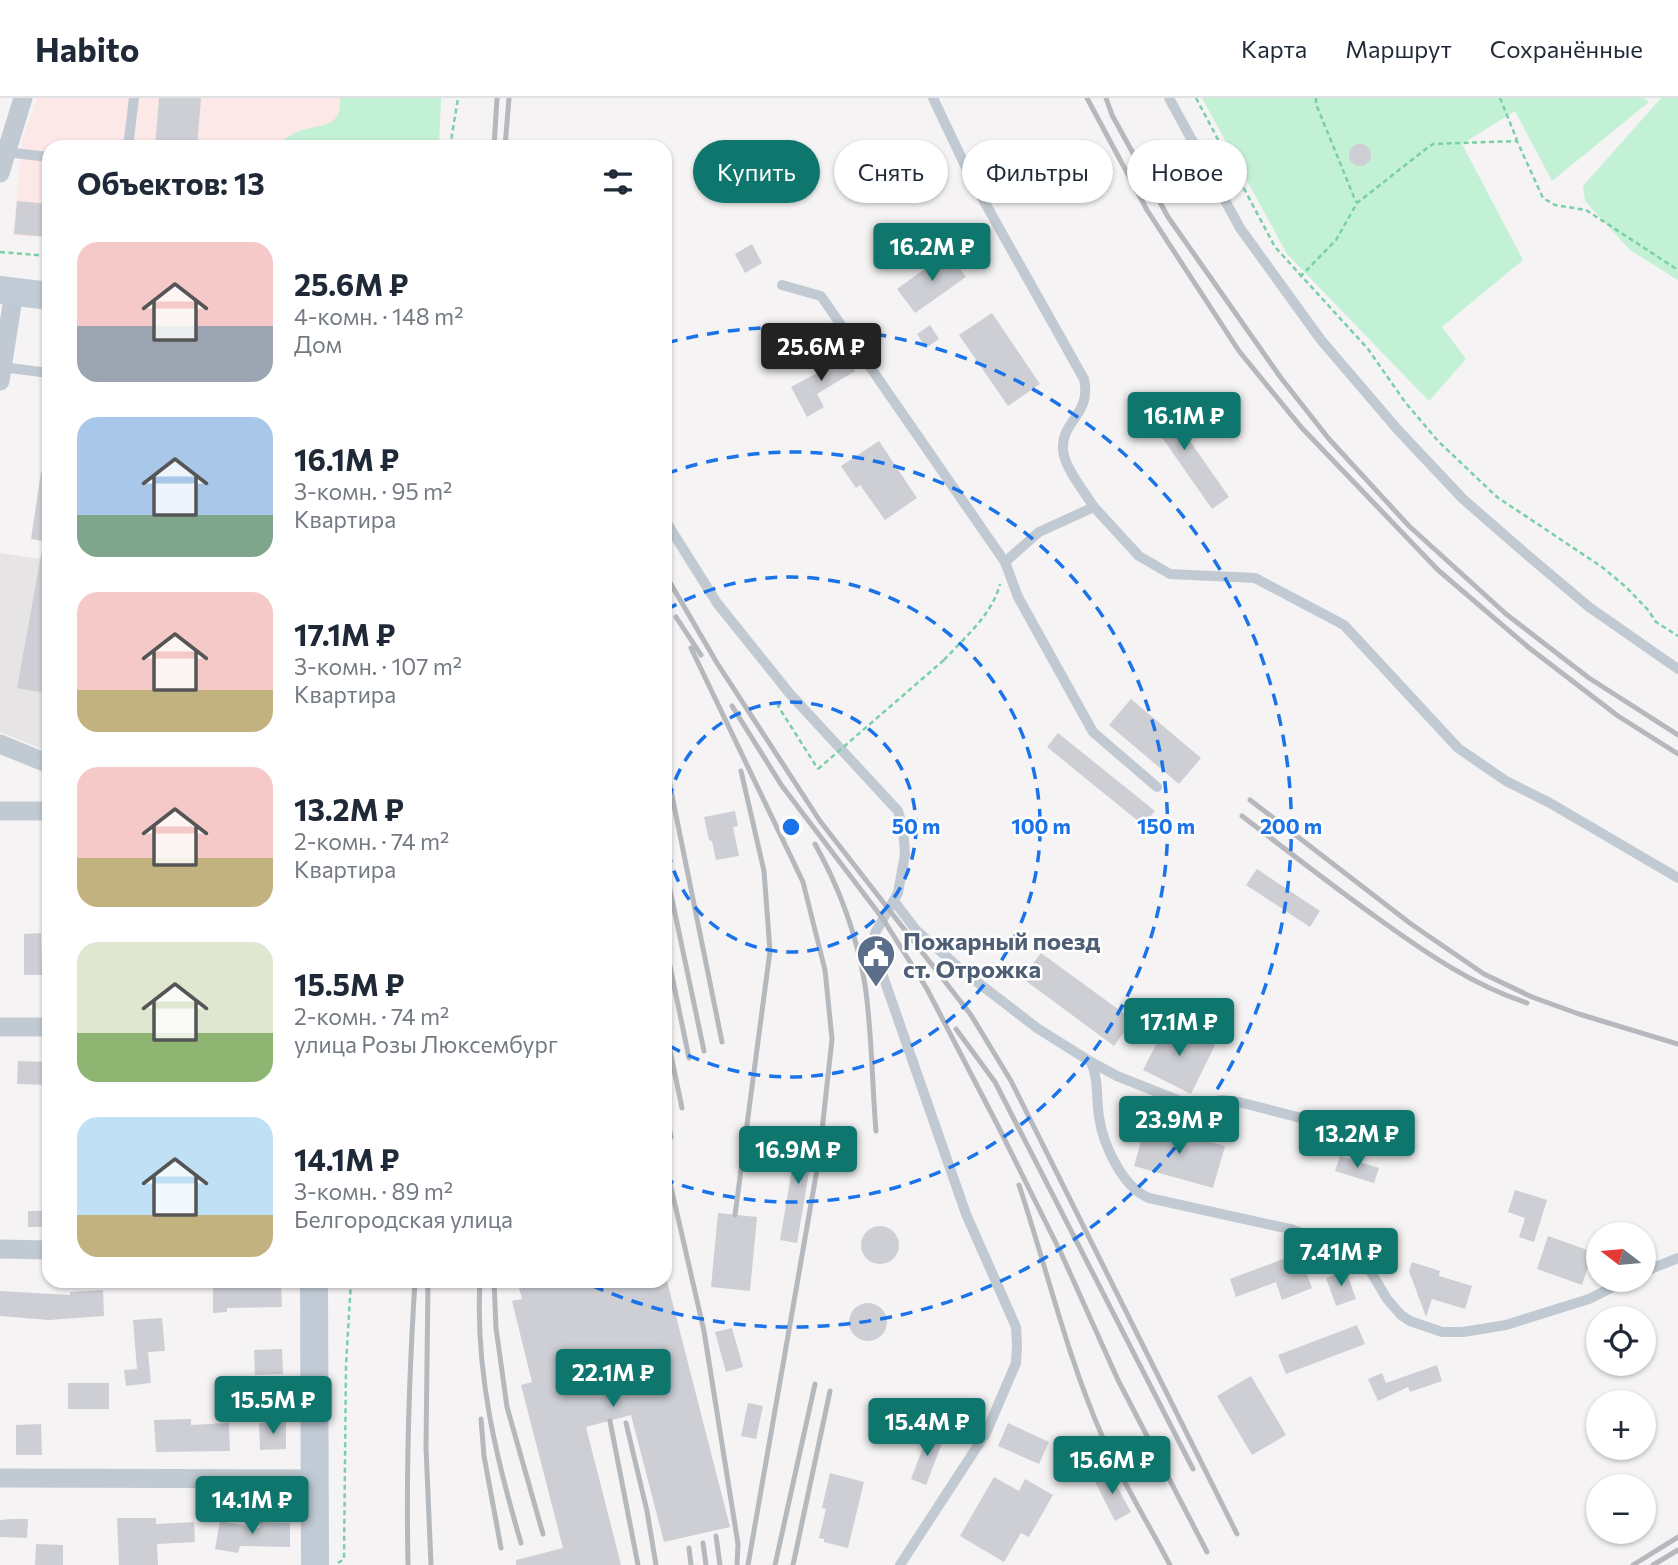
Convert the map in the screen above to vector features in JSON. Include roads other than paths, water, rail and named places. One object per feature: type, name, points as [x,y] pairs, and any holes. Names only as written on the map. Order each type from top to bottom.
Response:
[{"type":"street","points":[[0,173],[23,98]]},
{"type":"street","points":[[1,374],[7,291],[42,295]]},
{"type":"street","points":[[0,744],[42,761]]},
{"type":"street","points":[[0,811],[42,811]]},
{"type":"street","points":[[0,1027],[42,1027]]},
{"type":"street","points":[[0,1249],[42,1250]]},
{"type":"street","points":[[314,1288],[315,1565]]},
{"type":"street","points":[[0,1478],[314,1479]]},
{"type":"lane","points":[[129,140],[134,98]]},
{"type":"lane","points":[[933,98],[971,178],[1084,379],[1087,393],[1084,405],[1067,430],[1063,450],[1066,462],[1094,508],[1139,556],[1170,574],[1255,578],[1344,625],[1458,748],[1506,781],[1550,803],[1678,878]]},
{"type":"lane","points":[[1170,98],[1240,228],[1321,340],[1398,430],[1462,499],[1525,553],[1589,607],[1678,669]]},
{"type":"lane","points":[[6,152],[42,156]]},
{"type":"lane","points":[[782,285],[821,296],[1005,562],[1018,597],[1093,732],[1157,788]]},
{"type":"lane","points":[[1,374],[42,373]]},
{"type":"lane","points":[[1005,562],[1039,532],[1094,508]]},
{"type":"lane","points":[[672,531],[717,603],[790,694],[898,811],[903,828],[905,854],[898,893],[875,933],[876,956],[967,1214],[1016,1327],[1016,1363],[986,1433],[900,1565]]},
{"type":"lane","points":[[894,901],[916,930],[963,971],[1037,1028],[1117,1076],[1185,1102],[1238,1102],[1359,1133]]},
{"type":"lane","points":[[1091,1062],[1097,1080],[1099,1119],[1106,1141],[1134,1189],[1149,1198],[1290,1229],[1330,1242],[1355,1255],[1368,1267],[1387,1299],[1410,1321],[1452,1334],[1506,1325],[1589,1299],[1603,1292]]},
{"type":"lane","points":[[1656,1267],[1678,1258]]},
{"type":"railway","points":[[494,140],[497,98]]},
{"type":"railway","points":[[506,140],[509,98]]},
{"type":"railway","points":[[1087,98],[1147,210],[1239,351],[1301,427],[1438,570],[1528,647],[1618,716],[1678,754]]},
{"type":"railway","points":[[1106,98],[1112,115],[1168,217],[1281,378],[1329,439],[1409,526],[1506,614],[1589,678],[1678,735]]},
{"type":"railway","points":[[672,586],[717,663],[820,821],[971,1015],[1011,1081],[1237,1534]]},
{"type":"railway","points":[[676,617],[701,655]]},
{"type":"railway","points":[[691,648],[803,882],[825,970],[832,1039],[819,1158],[748,1565]]},
{"type":"railway","points":[[732,706],[782,786],[883,919],[927,989],[1061,1253],[1118,1380],[1207,1552]]},
{"type":"railway","points":[[735,1215],[770,951],[764,871],[741,771]]},
{"type":"railway","points":[[672,796],[722,1042]]},
{"type":"railway","points":[[1250,800],[1411,924],[1484,974],[1532,997],[1579,1014],[1678,1044]]},
{"type":"railway","points":[[1242,816],[1347,896],[1435,957],[1470,978],[1527,1003]]},
{"type":"railway","points":[[815,844],[846,912],[862,967],[869,1021],[876,1131]]},
{"type":"railway","points":[[672,899],[704,1051]]},
{"type":"railway","points":[[672,976],[689,1058]]},
{"type":"railway","points":[[956,1029],[995,1082],[1193,1469]]},
{"type":"railway","points":[[672,1060],[682,1108]]},
{"type":"railway","points":[[1019,1185],[1090,1407],[1118,1470],[1170,1565]]},
{"type":"railway","points":[[672,1192],[704,1331],[738,1544],[737,1565]]},
{"type":"railway","points":[[408,1565],[408,1423],[415,1288]]},
{"type":"railway","points":[[428,1288],[426,1447],[431,1565]]},
{"type":"railway","points":[[480,1288],[481,1348],[489,1414],[521,1543]]},
{"type":"railway","points":[[494,1288],[496,1328],[507,1407],[543,1534]]},
{"type":"railway","points":[[775,1565],[815,1384]]},
{"type":"railway","points":[[793,1565],[830,1391]]},
{"type":"railway","points":[[481,1419],[484,1456],[501,1548]]},
{"type":"railway","points":[[610,1421],[638,1565]]},
{"type":"railway","points":[[626,1423],[647,1511],[656,1565]]},
{"type":"railway","points":[[716,1536],[720,1565]]},
{"type":"railway","points":[[1633,1565],[1678,1537]]},
{"type":"railway","points":[[703,1543],[706,1565]]},
{"type":"railway","points":[[689,1548],[691,1565]]},
{"type":"railway","points":[[1653,1565],[1678,1550]]},
{"type":"place","name":"Пожарный поезд ст. Отрожка","points":[[876,988]]}]
